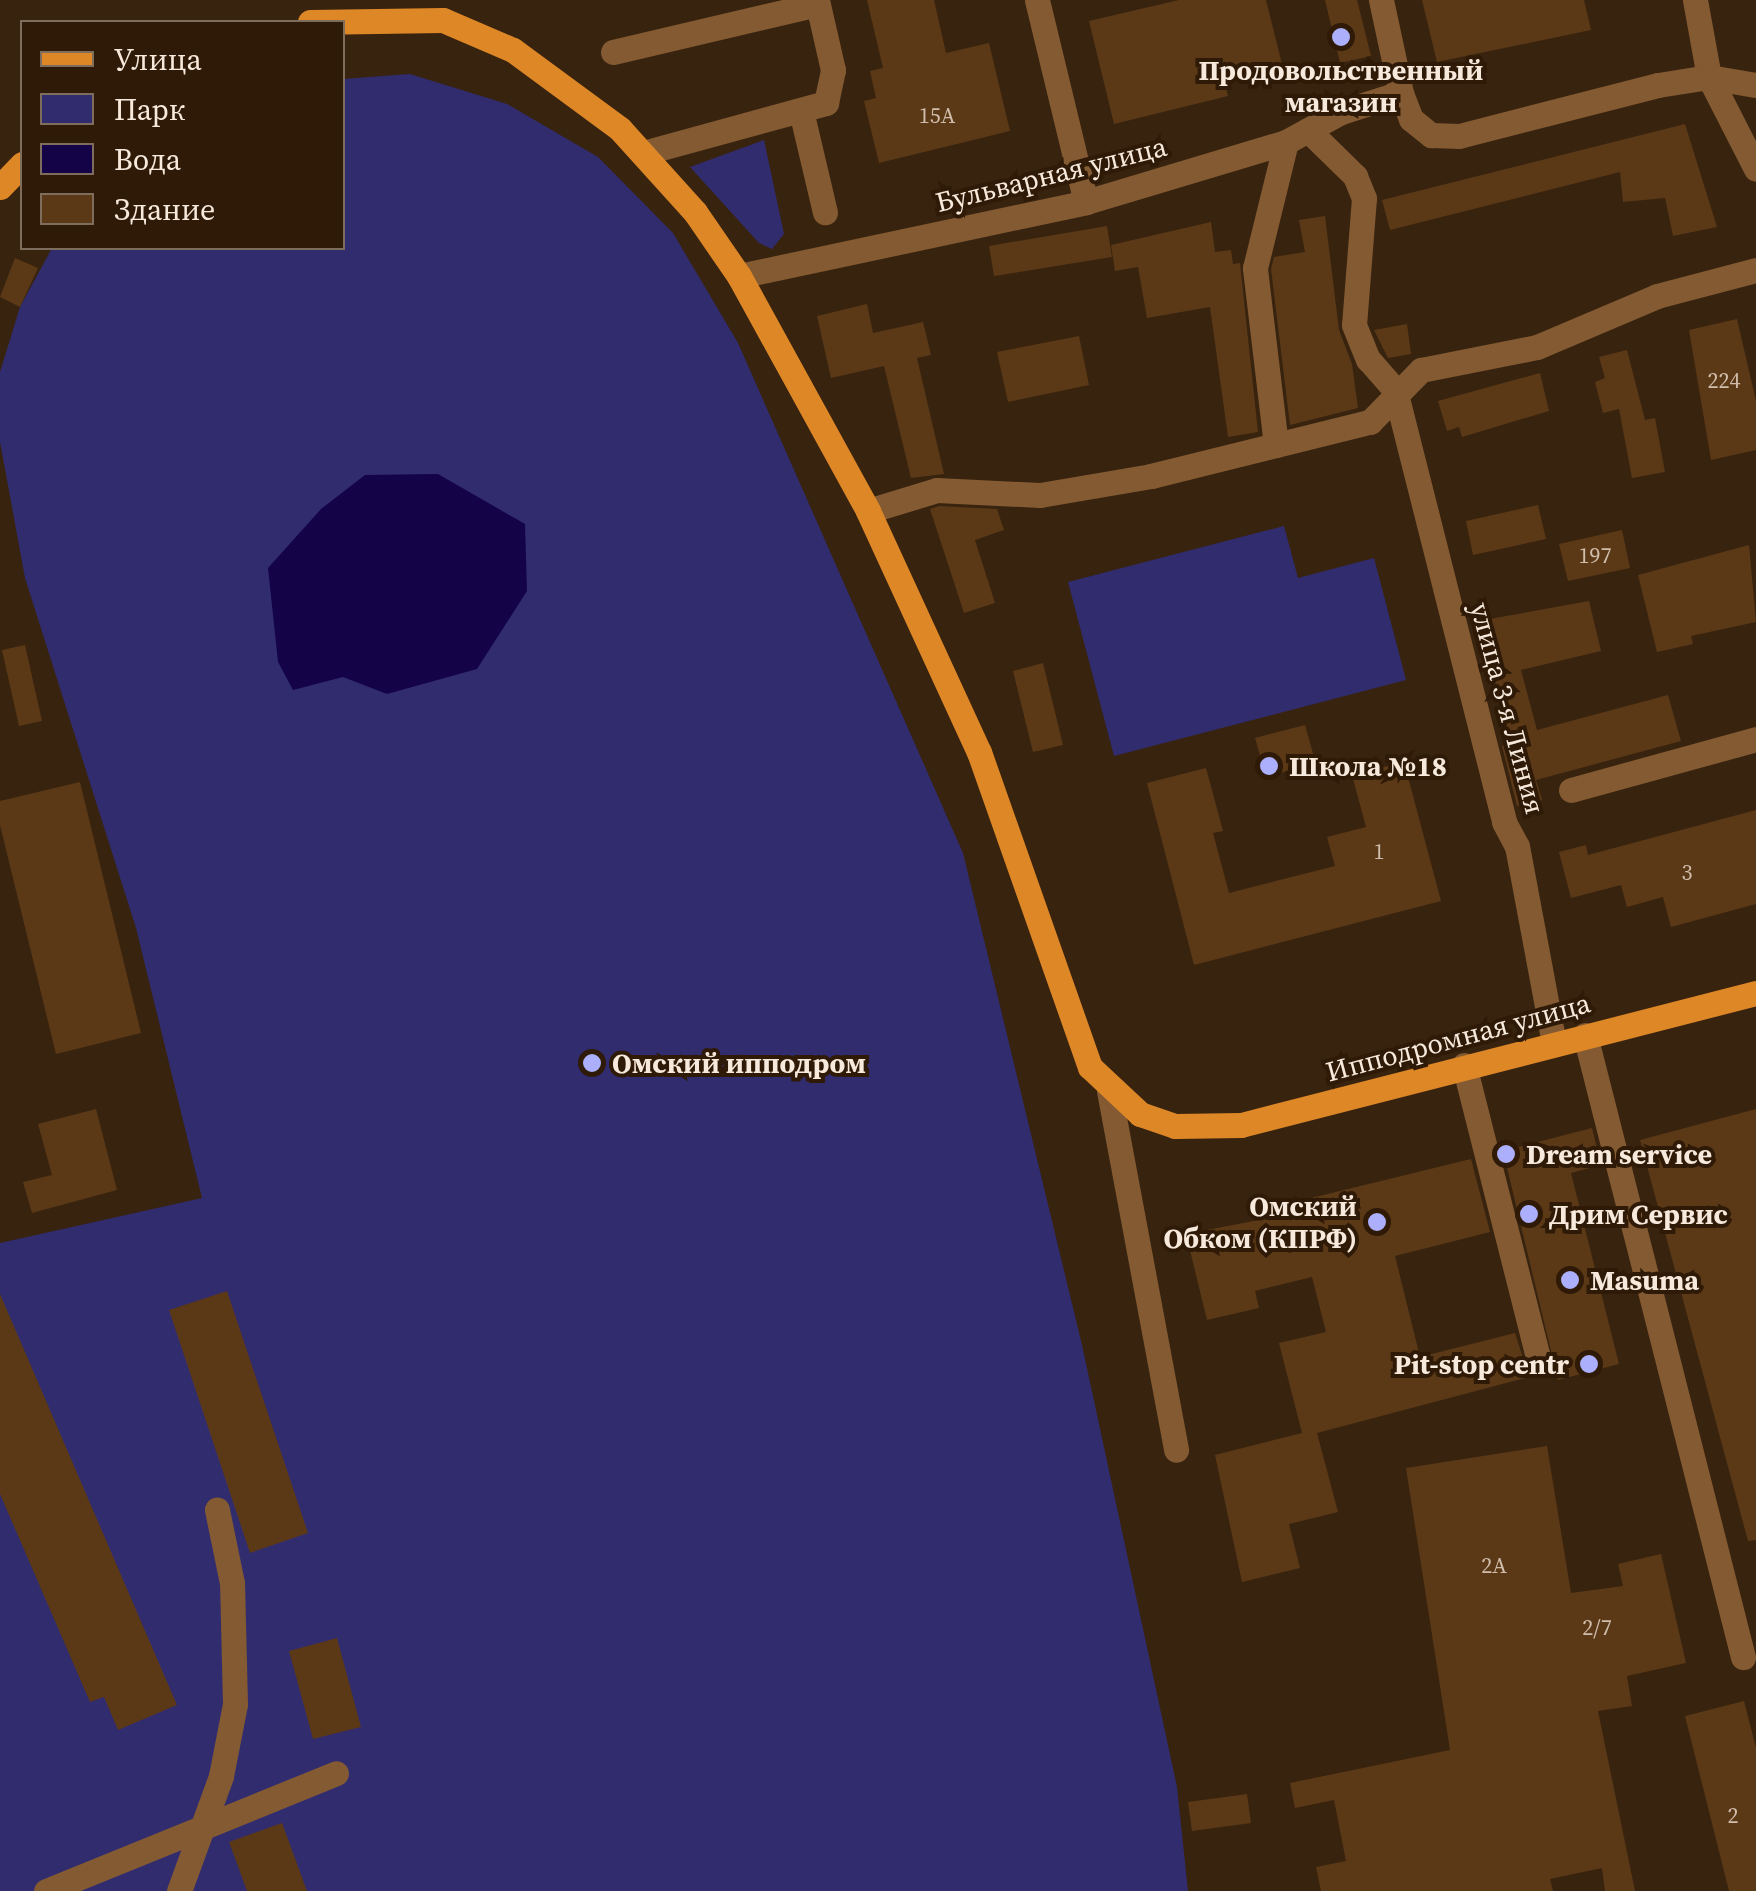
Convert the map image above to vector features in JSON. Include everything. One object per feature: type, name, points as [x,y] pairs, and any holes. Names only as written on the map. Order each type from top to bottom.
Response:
[{"type":"main road","points":[[332,20],[441,10],[513,50],[620,129],[695,212],[739,276],[868,511],[979,752],[1090,1067],[1108,1090]]},
{"type":"main road","points":[[0,187],[20,166]]},
{"type":"main road","name":"Ипподромная улица","points":[[1108,1090],[1140,1114],[1174,1126],[1241,1125],[1756,993]]},
{"type":"street","points":[[1037,0],[1086,202]]},
{"type":"street","points":[[1381,0],[1401,93],[1411,119],[1431,135],[1459,136],[1710,77],[1756,85]]},
{"type":"street","points":[[1695,0],[1710,77],[1756,169]]},
{"type":"street","points":[[613,52],[817,2],[834,87],[826,103],[802,115],[643,154]]},
{"type":"street","name":"Бульварная улица","points":[[739,276],[1086,202],[1297,136],[1401,93]]},
{"type":"street","points":[[802,115],[825,212]]},
{"type":"street","points":[[1276,444],[1255,268],[1297,136],[1355,176],[1364,198],[1354,325],[1368,359],[1395,390]]},
{"type":"street","points":[[868,511],[937,490],[1059,492],[1370,422],[1395,390],[1421,370],[1537,347],[1657,296],[1756,270]]},
{"type":"street","name":"улица 3-я Линия","points":[[1395,390],[1504,822],[1518,846],[1554,1043]]},
{"type":"street","points":[[1571,790],[1756,740]]},
{"type":"street","points":[[1585,1035],[1743,1656]]},
{"type":"street","points":[[1464,1066],[1540,1365]]},
{"type":"street","points":[[1108,1090],[1176,1450]]},
{"type":"street","points":[[180,1891],[202,1828],[235,1704],[232,1582],[217,1510]]},
{"type":"street","points":[[46,1891],[336,1774]]},
{"type":"green space","name":"Омский ипподром","points":[[410,74],[507,104],[598,157],[673,233],[738,343],[963,853],[1082,1345],[1177,1787],[1188,1891],[0,1891],[0,1243],[202,1198],[136,928],[25,578],[0,442],[0,372],[20,307],[51,250],[345,250],[345,79]]},
{"type":"green space","points":[[764,140],[784,234],[772,249],[759,243],[690,167]]},
{"type":"green space","points":[[1284,526],[1298,578],[1374,558],[1406,680],[1114,756],[1068,582]]},
{"type":"water","points":[[438,474],[525,524],[527,591],[477,669],[387,694],[343,677],[293,690],[278,662],[268,568],[321,509],[365,475]]},
{"type":"building","points":[[867,0],[934,0],[946,53],[989,43],[1010,131],[879,163],[864,101],[876,98],[870,71],[883,68]]},
{"type":"building","points":[[1179,0],[1266,0],[1283,68],[1224,81],[1228,96],[1114,124],[1089,21]]},
{"type":"building","points":[[1325,0],[1357,0],[1371,56],[1340,63]]},
{"type":"building","points":[[1422,0],[1584,0],[1591,30],[1437,62]]},
{"type":"building","points":[[1685,124],[1717,227],[1673,236],[1665,198],[1623,202],[1620,172],[1390,230],[1382,200]]},
{"type":"building","points":[[1325,216],[1339,330],[1352,364],[1358,408],[1290,425],[1271,269],[1274,257],[1305,252],[1299,220]]},
{"type":"building","points":[[1211,222],[1215,252],[1231,250],[1233,264],[1240,263],[1258,432],[1228,437],[1210,307],[1147,318],[1138,267],[1115,271],[1111,245]]},
{"type":"building","points":[[1107,226],[1112,257],[994,276],[989,246]]},
{"type":"building","points":[[15,258],[38,268],[20,307],[0,297]]},
{"type":"building","points":[[867,304],[873,333],[923,322],[931,355],[917,358],[944,474],[911,478],[884,366],[831,378],[817,316]]},
{"type":"building","points":[[1737,319],[1756,401],[1756,450],[1711,460],[1689,330]]},
{"type":"building","points":[[1407,324],[1411,354],[1388,358],[1374,330]]},
{"type":"building","points":[[1079,336],[1089,385],[1008,402],[997,352]]},
{"type":"building","points":[[1627,350],[1645,420],[1655,418],[1665,472],[1632,478],[1619,409],[1603,413],[1595,382],[1605,378],[1599,357]]},
{"type":"building","points":[[1540,373],[1549,411],[1462,437],[1459,427],[1447,431],[1438,401]]},
{"type":"building","points":[[1538,505],[1546,539],[1473,555],[1466,521]]},
{"type":"building","points":[[930,509],[997,509],[1004,530],[975,540],[995,603],[964,613]]},
{"type":"building","points":[[1622,530],[1630,568],[1568,581],[1559,544]]},
{"type":"building","points":[[1749,545],[1756,622],[1691,636],[1693,644],[1657,652],[1638,575]]},
{"type":"building","points":[[1589,601],[1601,651],[1521,670],[1537,730],[1668,695],[1681,741],[1536,780],[1542,800],[1517,806],[1502,746],[1510,743],[1490,670],[1483,672],[1473,622]]},
{"type":"building","points":[[25,645],[42,721],[19,726],[2,650]]},
{"type":"building","points":[[1043,663],[1063,745],[1033,752],[1013,671]]},
{"type":"building","points":[[1305,725],[1316,764],[1266,776],[1255,738]]},
{"type":"building","points":[[1404,762],[1441,901],[1194,965],[1147,783],[1206,768],[1223,831],[1213,833],[1229,893],[1335,866],[1327,837],[1366,827],[1352,775]]},
{"type":"building","points":[[80,782],[141,1033],[56,1054],[0,825],[0,801]]},
{"type":"building","points":[[1756,810],[1756,904],[1671,927],[1663,897],[1627,907],[1621,885],[1571,898],[1559,852],[1586,845],[1588,855]]},
{"type":"building","points":[[96,1109],[117,1190],[32,1213],[23,1182],[52,1175],[38,1124]]},
{"type":"building","points":[[1756,1109],[1756,1540],[1748,1541],[1640,1140]]},
{"type":"building","points":[[1592,1128],[1601,1165],[1571,1173],[1619,1364],[1558,1380],[1503,1151]]},
{"type":"building","points":[[1471,1159],[1490,1232],[1395,1256],[1420,1357],[1515,1333],[1529,1377],[1317,1433],[1338,1512],[1289,1524],[1300,1568],[1242,1582],[1215,1455],[1302,1433],[1279,1343],[1326,1332],[1312,1277],[1255,1291],[1259,1308],[1207,1320],[1186,1234],[1306,1211],[1303,1200]]},
{"type":"building","points":[[227,1291],[308,1533],[250,1553],[169,1310]]},
{"type":"building","points":[[0,1294],[177,1705],[118,1730],[104,1697],[90,1702],[0,1494]]},
{"type":"building","points":[[1547,1446],[1571,1593],[1623,1586],[1618,1564],[1661,1554],[1686,1663],[1627,1676],[1632,1706],[1598,1711],[1635,1891],[1605,1891],[1602,1868],[1550,1879],[1553,1891],[1321,1891],[1316,1867],[1346,1861],[1334,1800],[1295,1808],[1290,1783],[1450,1750],[1406,1468]]},
{"type":"building","points":[[337,1638],[361,1727],[313,1739],[289,1651]]},
{"type":"building","points":[[1744,1701],[1756,1748],[1756,1891],[1729,1891],[1685,1716]]},
{"type":"building","points":[[1247,1794],[1251,1823],[1192,1831],[1188,1802]]},
{"type":"building","points":[[282,1823],[307,1891],[247,1891],[229,1842]]},
{"type":"place","name":"Продовольственный магазин","points":[[1341,37]]},
{"type":"place","name":"Школа №18","points":[[1269,766]]},
{"type":"place","name":"Омский ипподром","points":[[592,1063]]},
{"type":"place","name":"Dream service","points":[[1506,1154]]},
{"type":"place","name":"Дрим Сервис","points":[[1529,1214]]},
{"type":"place","name":"Омский Обком (КПРФ)","points":[[1377,1222]]},
{"type":"place","name":"Masuma","points":[[1570,1280]]},
{"type":"place","name":"Pit-stop centr","points":[[1589,1364]]}]
